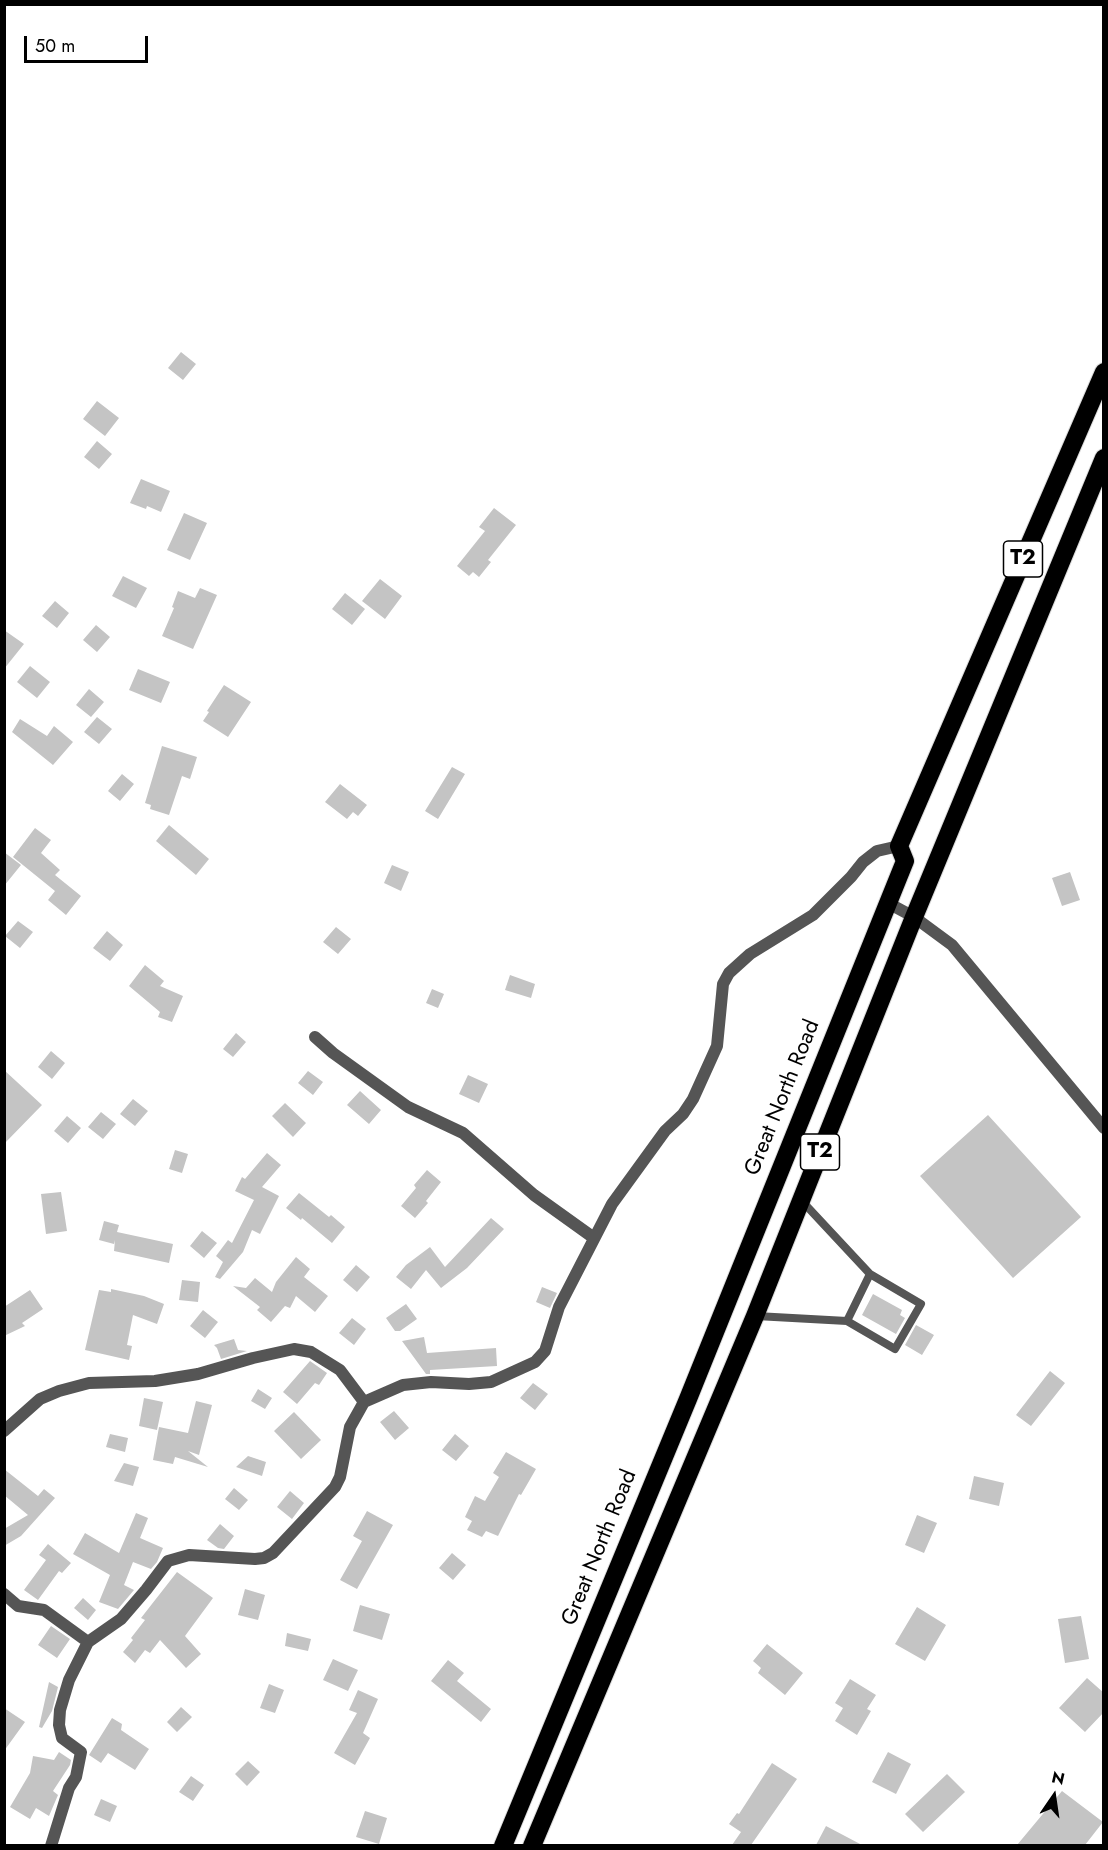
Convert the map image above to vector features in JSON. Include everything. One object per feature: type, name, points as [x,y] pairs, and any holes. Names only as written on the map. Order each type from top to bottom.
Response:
[{"type":"highway","name":"Great North Road","points":[[503,1845],[688,1399],[905,861],[899,846],[1104,372]]},
{"type":"highway","name":"T2","points":[[532,1845],[755,1316],[914,917],[1104,458]]},
{"type":"street","points":[[51,1845],[69,1788],[76,1777],[81,1752],[62,1738],[59,1725],[60,1710],[69,1680],[88,1642],[121,1619],[168,1561],[189,1555],[255,1559],[264,1558],[273,1553],[335,1487],[340,1477],[350,1427],[364,1402],[403,1385],[431,1382],[469,1384],[491,1382],[535,1362],[545,1351],[559,1307],[612,1204],[665,1131],[683,1114],[693,1099],[717,1046],[723,984],[729,973],[750,954],[813,915],[851,877],[862,862],[877,851],[899,846]]},
{"type":"street","points":[[888,903],[914,917],[952,945],[1104,1128]]},
{"type":"street","points":[[315,1037],[333,1053],[408,1107],[463,1133],[534,1195],[594,1238]]},
{"type":"street","points":[[4,1431],[40,1399],[59,1391],[89,1383],[155,1381],[187,1376],[294,1349],[311,1352],[339,1370],[364,1402]]},
{"type":"street","points":[[4,1594],[18,1606],[44,1610],[88,1642]]},
{"type":"lane","points":[[755,1316],[847,1321],[895,1349],[921,1304],[870,1274],[801,1199]]},
{"type":"lane","points":[[847,1321],[870,1274]]},
{"type":"building","points":[[181,352],[196,364],[183,380],[168,368]]},
{"type":"building","points":[[97,401],[119,418],[105,436],[83,419]]},
{"type":"building","points":[[97,441],[112,454],[99,469],[84,457]]},
{"type":"building","points":[[141,479],[170,491],[161,512],[147,506],[146,509],[130,503]]},
{"type":"building","points":[[494,508],[516,525],[488,560],[491,562],[479,577],[473,572],[469,576],[457,566],[485,531],[479,527]]},
{"type":"building","points":[[184,513],[207,523],[190,560],[167,550]]},
{"type":"building","points":[[123,576],[147,588],[136,608],[112,596]]},
{"type":"building","points":[[380,579],[402,596],[385,619],[362,601]]},
{"type":"building","points":[[200,588],[217,595],[193,649],[162,636],[174,608],[172,607],[178,591],[195,598]]},
{"type":"building","points":[[345,593],[365,609],[352,625],[332,609]]},
{"type":"building","points":[[55,601],[69,613],[57,628],[42,616]]},
{"type":"building","points":[[96,625],[110,637],[97,652],[83,640]]},
{"type":"building","points":[[4,630],[24,644],[4,669]]},
{"type":"building","points":[[30,666],[50,682],[37,698],[17,682]]},
{"type":"building","points":[[138,669],[170,682],[161,703],[129,690]]},
{"type":"building","points":[[224,685],[251,702],[228,737],[203,721]]},
{"type":"building","points":[[89,689],[104,702],[91,717],[76,705]]},
{"type":"building","points":[[97,717],[112,729],[99,744],[84,732]]},
{"type":"building","points":[[20,719],[47,736],[54,726],[73,742],[53,765],[12,732]]},
{"type":"building","points":[[162,746],[197,757],[190,779],[182,776],[169,815],[150,809],[151,805],[145,803]]},
{"type":"building","points":[[452,767],[465,774],[438,819],[425,811]]},
{"type":"building","points":[[122,774],[134,784],[120,801],[108,791]]},
{"type":"building","points":[[340,784],[367,805],[358,816],[353,812],[347,819],[325,802]]},
{"type":"building","points":[[169,825],[209,859],[196,875],[156,841]]},
{"type":"building","points":[[35,828],[51,840],[41,853],[60,870],[55,875],[81,896],[66,915],[48,900],[55,891],[13,857]]},
{"type":"building","points":[[4,852],[21,865],[4,886]]},
{"type":"building","points":[[392,865],[409,872],[401,891],[384,883]]},
{"type":"building","points":[[1070,872],[1080,900],[1062,906],[1052,878]]},
{"type":"building","points":[[18,921],[33,932],[20,948],[5,936]]},
{"type":"building","points":[[336,927],[351,939],[338,954],[323,942]]},
{"type":"building","points":[[107,931],[123,945],[110,961],[93,948]]},
{"type":"building","points":[[145,965],[164,981],[160,986],[183,996],[172,1022],[158,1017],[160,1012],[129,986]]},
{"type":"building","points":[[510,975],[535,984],[531,998],[505,990]]},
{"type":"building","points":[[432,989],[444,994],[438,1008],[426,1003]]},
{"type":"building","points":[[236,1033],[246,1042],[233,1057],[223,1049]]},
{"type":"building","points":[[51,1051],[65,1063],[52,1079],[38,1067]]},
{"type":"building","points":[[4,1070],[42,1105],[4,1144]]},
{"type":"building","points":[[308,1071],[323,1082],[313,1095],[298,1083]]},
{"type":"building","points":[[468,1075],[488,1084],[479,1103],[459,1094]]},
{"type":"building","points":[[360,1091],[381,1110],[369,1124],[347,1105]]},
{"type":"building","points":[[133,1099],[148,1111],[135,1126],[120,1114]]},
{"type":"building","points":[[285,1103],[306,1123],[293,1137],[272,1116]]},
{"type":"building","points":[[101,1112],[116,1124],[103,1139],[88,1127]]},
{"type":"building","points":[[988,1115],[1081,1217],[1013,1278],[920,1176]]},
{"type":"building","points":[[67,1116],[81,1128],[68,1143],[54,1131]]},
{"type":"building","points":[[175,1150],[188,1154],[182,1173],[169,1169]]},
{"type":"building","points":[[267,1153],[281,1165],[262,1187],[279,1196],[260,1234],[252,1230],[243,1252],[220,1279],[215,1277],[223,1262],[216,1256],[228,1240],[232,1243],[254,1200],[235,1191],[242,1177],[245,1179]]},
{"type":"building","points":[[427,1170],[441,1182],[415,1218],[401,1206]]},
{"type":"building","points":[[61,1192],[67,1231],[46,1234],[41,1194]]},
{"type":"building","points":[[299,1193],[345,1227],[332,1243],[286,1208]]},
{"type":"building","points":[[491,1218],[504,1229],[467,1268],[441,1288],[426,1270],[411,1289],[396,1277],[406,1265],[430,1247],[445,1267]]},
{"type":"building","points":[[104,1221],[119,1225],[117,1232],[173,1244],[169,1263],[114,1251],[115,1240],[114,1244],[99,1240]]},
{"type":"building","points":[[202,1231],[217,1243],[204,1258],[190,1246]]},
{"type":"building","points":[[296,1257],[310,1269],[304,1277],[328,1296],[315,1312],[296,1296],[290,1308],[285,1306],[271,1322],[257,1310],[260,1307],[233,1286],[246,1288],[255,1278],[272,1292],[276,1282]]},
{"type":"building","points":[[356,1265],[370,1277],[357,1292],[343,1280]]},
{"type":"building","points":[[182,1280],[200,1282],[198,1302],[179,1300]]},
{"type":"building","points":[[542,1287],[557,1293],[550,1308],[536,1302]]},
{"type":"building","points":[[111,1289],[144,1296],[164,1304],[157,1324],[133,1315],[127,1345],[132,1346],[129,1360],[85,1350],[99,1290],[111,1292]]},
{"type":"building","points":[[30,1290],[43,1309],[22,1323],[25,1326],[4,1336],[4,1307]]},
{"type":"building","points":[[873,1294],[902,1310],[900,1315],[905,1318],[896,1334],[862,1315]]},
{"type":"building","points":[[406,1304],[417,1319],[400,1331],[395,1331],[386,1318]]},
{"type":"building","points":[[203,1310],[218,1322],[205,1338],[190,1326]]},
{"type":"building","points":[[352,1318],[366,1329],[354,1345],[339,1333]]},
{"type":"building","points":[[916,1325],[934,1335],[922,1355],[905,1345]]},
{"type":"building","points":[[424,1337],[427,1353],[496,1348],[497,1366],[430,1370],[430,1374],[426,1374],[402,1341]]},
{"type":"building","points":[[234,1339],[238,1350],[247,1351],[221,1359],[214,1345]]},
{"type":"building","points":[[310,1361],[327,1373],[319,1385],[315,1383],[297,1404],[283,1392]]},
{"type":"building","points":[[1050,1371],[1065,1383],[1031,1426],[1016,1415]]},
{"type":"building","points":[[533,1383],[548,1394],[535,1410],[520,1398]]},
{"type":"building","points":[[258,1389],[272,1398],[265,1409],[251,1401]]},
{"type":"building","points":[[144,1398],[163,1402],[157,1430],[139,1426]]},
{"type":"building","points":[[196,1401],[212,1405],[199,1455],[188,1451],[208,1467],[175,1457],[173,1464],[153,1460],[159,1427],[188,1433]]},
{"type":"building","points":[[394,1411],[409,1428],[395,1440],[380,1422]]},
{"type":"building","points":[[294,1412],[321,1440],[301,1459],[274,1431]]},
{"type":"building","points":[[110,1434],[128,1438],[125,1452],[106,1447]]},
{"type":"building","points":[[455,1434],[469,1446],[456,1461],[442,1450]]},
{"type":"building","points":[[506,1452],[536,1469],[521,1495],[519,1494],[498,1536],[486,1531],[482,1537],[467,1530],[472,1521],[465,1517],[475,1496],[485,1501],[499,1477],[493,1473]]},
{"type":"building","points":[[248,1456],[266,1462],[262,1476],[236,1467]]},
{"type":"building","points":[[124,1463],[139,1467],[133,1486],[114,1481]]},
{"type":"building","points":[[4,1469],[38,1496],[44,1489],[55,1498],[21,1536],[4,1546],[4,1529],[28,1515],[4,1495]]},
{"type":"building","points":[[974,1476],[1004,1483],[999,1506],[969,1499]]},
{"type":"building","points":[[234,1488],[248,1500],[239,1510],[225,1499]]},
{"type":"building","points":[[290,1491],[304,1503],[292,1519],[277,1507]]},
{"type":"building","points":[[367,1511],[393,1525],[357,1589],[340,1580],[362,1541],[353,1536]]},
{"type":"building","points":[[136,1513],[148,1518],[140,1538],[163,1548],[151,1569],[133,1562],[124,1585],[134,1590],[118,1609],[99,1602],[110,1575],[73,1554],[85,1533],[119,1553]]},
{"type":"building","points":[[917,1515],[937,1523],[924,1553],[905,1545]]},
{"type":"building","points":[[220,1524],[234,1536],[224,1549],[218,1548],[207,1540]]},
{"type":"building","points":[[48,1544],[71,1563],[62,1573],[59,1571],[38,1600],[24,1590],[46,1560],[39,1555]]},
{"type":"building","points":[[452,1553],[466,1565],[453,1580],[439,1568]]},
{"type":"building","points":[[177,1572],[213,1598],[185,1636],[201,1654],[186,1668],[160,1640],[150,1653],[145,1650],[135,1663],[123,1652],[145,1620],[141,1618]]},
{"type":"building","points":[[245,1589],[265,1595],[258,1620],[238,1615]]},
{"type":"building","points":[[83,1598],[96,1610],[88,1620],[74,1608]]},
{"type":"building","points":[[360,1605],[390,1614],[382,1640],[353,1631]]},
{"type":"building","points":[[917,1607],[946,1625],[925,1661],[895,1644]]},
{"type":"building","points":[[1081,1616],[1089,1659],[1065,1663],[1058,1619]]},
{"type":"building","points":[[51,1626],[70,1639],[57,1658],[38,1645]]},
{"type":"building","points":[[287,1633],[311,1639],[308,1651],[285,1646]]},
{"type":"building","points":[[767,1644],[803,1673],[785,1695],[758,1673],[761,1668],[753,1661]]},
{"type":"building","points":[[333,1659],[358,1670],[348,1691],[323,1680]]},
{"type":"building","points":[[448,1660],[464,1673],[457,1681],[491,1709],[481,1722],[431,1681]]},
{"type":"building","points":[[1087,1678],[1104,1693],[1104,1712],[1085,1732],[1059,1708]]},
{"type":"building","points":[[850,1679],[876,1695],[867,1709],[871,1711],[857,1735],[835,1721],[843,1708],[835,1703]]},
{"type":"building","points":[[49,1682],[58,1687],[52,1711],[42,1728],[39,1727]]},
{"type":"building","points":[[269,1684],[284,1690],[275,1713],[260,1708]]},
{"type":"building","points":[[358,1690],[378,1699],[363,1733],[370,1738],[355,1765],[334,1753],[357,1713],[349,1710]]},
{"type":"building","points":[[181,1707],[192,1717],[177,1732],[167,1722]]},
{"type":"building","points":[[4,1708],[25,1722],[4,1751]]},
{"type":"building","points":[[112,1718],[122,1724],[121,1730],[149,1749],[135,1770],[108,1753],[101,1763],[89,1755]]},
{"type":"building","points":[[59,1752],[71,1760],[53,1791],[58,1795],[49,1816],[36,1808],[30,1819],[10,1807],[30,1773],[33,1756],[54,1760]]},
{"type":"building","points":[[888,1752],[911,1764],[896,1794],[872,1782]]},
{"type":"building","points":[[248,1761],[260,1772],[247,1786],[235,1774]]},
{"type":"building","points":[[772,1763],[797,1779],[751,1845],[732,1845],[741,1832],[729,1824],[737,1813],[739,1814]]},
{"type":"building","points":[[947,1774],[965,1792],[923,1832],[905,1814]]},
{"type":"building","points":[[191,1776],[204,1785],[193,1801],[179,1792]]},
{"type":"building","points":[[1062,1791],[1103,1822],[1085,1845],[1017,1845]]},
{"type":"building","points":[[101,1799],[117,1806],[110,1822],[94,1815]]},
{"type":"building","points":[[365,1811],[387,1818],[379,1844],[356,1837]]},
{"type":"building","points":[[826,1826],[862,1845],[816,1845]]}]
